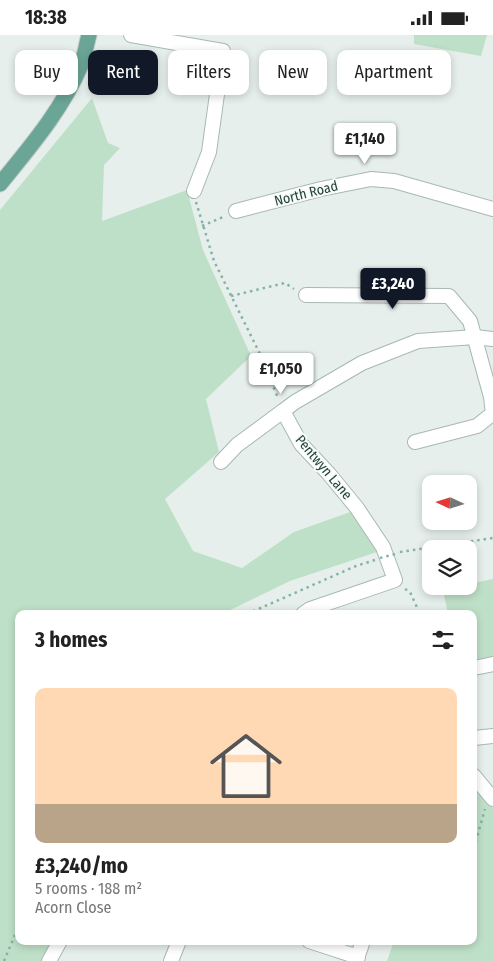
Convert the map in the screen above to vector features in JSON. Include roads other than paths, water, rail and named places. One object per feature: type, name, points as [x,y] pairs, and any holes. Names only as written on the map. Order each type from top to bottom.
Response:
[{"type":"main road","points":[[0,184],[42,133],[71,85],[81,64],[89,35]]},
{"type":"street","points":[[131,35],[223,51],[208,152],[194,191]]},
{"type":"street","name":"North Road","points":[[236,211],[321,189],[371,179],[394,181],[493,209]]},
{"type":"street","points":[[306,295],[449,296],[470,321],[491,397],[492,414],[477,426],[415,442]]},
{"type":"street","points":[[221,462],[237,445],[295,402],[362,363],[418,341],[475,337],[493,339]]},
{"type":"street","name":"Pentwyn Lane","points":[[283,411],[301,443],[357,507],[383,547],[395,580],[309,610]]},
{"type":"street","points":[[477,667],[493,664]]},
{"type":"street","points":[[477,738],[493,735]]},
{"type":"street","points":[[477,780],[493,799]]},
{"type":"street","points":[[49,961],[58,945]]},
{"type":"street","points":[[171,961],[177,945]]},
{"type":"street","points":[[320,945],[357,959],[362,945]]}]
